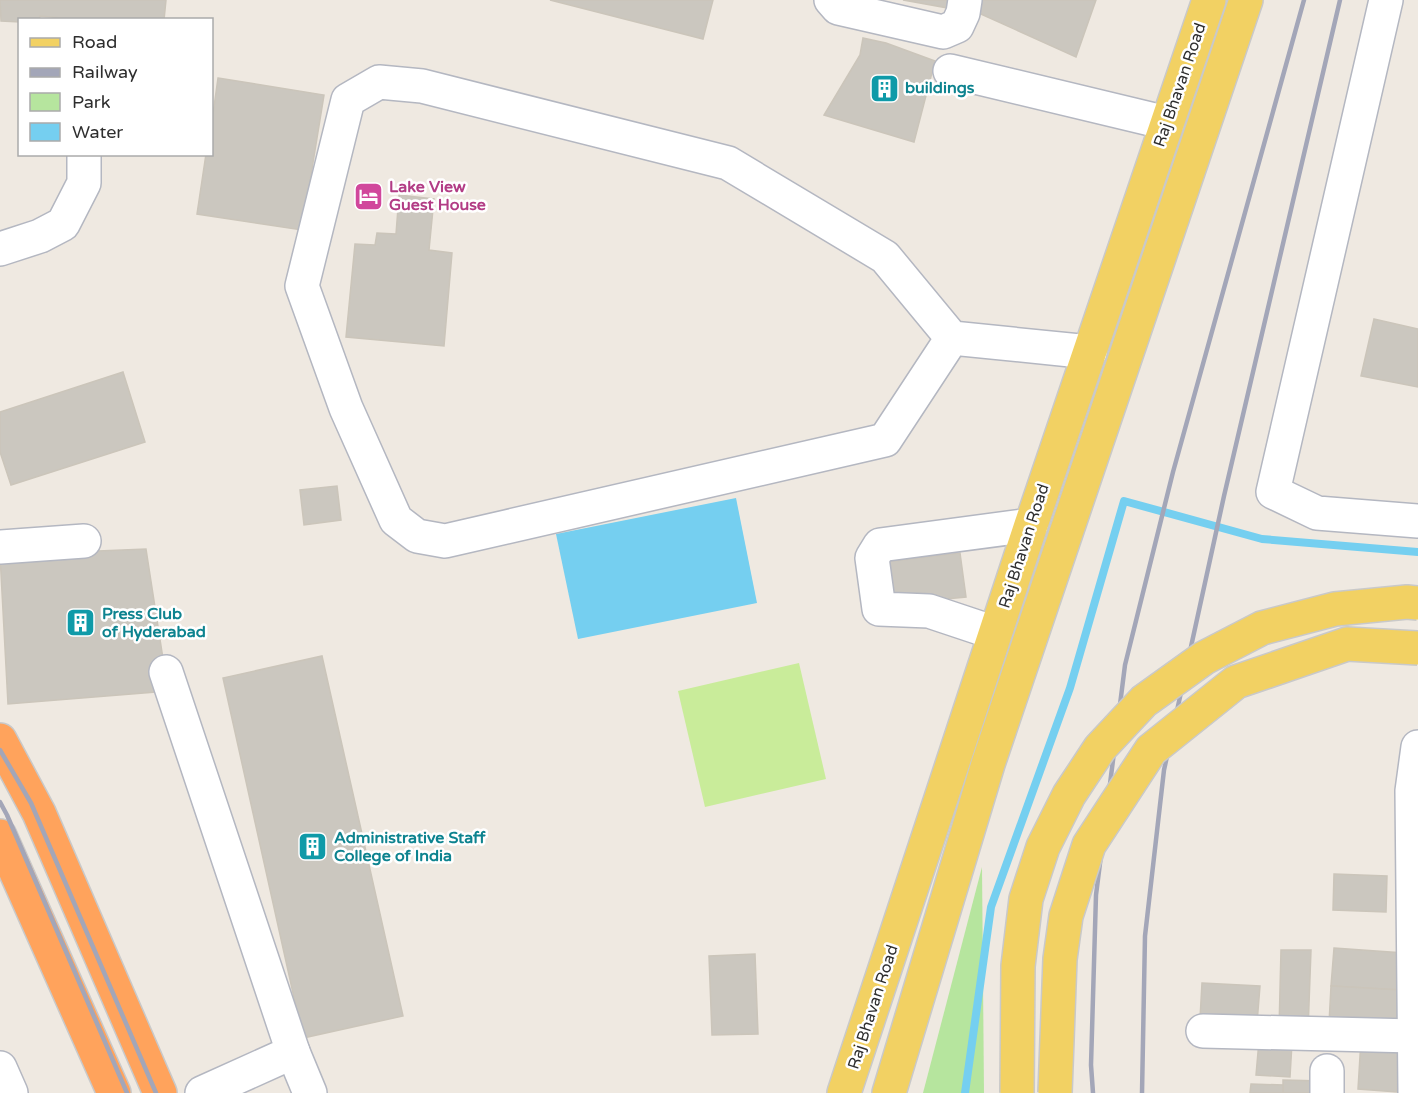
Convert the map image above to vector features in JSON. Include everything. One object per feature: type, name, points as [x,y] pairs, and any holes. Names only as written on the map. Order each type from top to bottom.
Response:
[{"type":"highway","points":[[0,740],[39,813],[160,1093]]},
{"type":"highway","points":[[0,836],[114,1093]]},
{"type":"main road","name":"Raj Bhavan Road","points":[[844,1093],[1031,525],[1209,0]]},
{"type":"main road","points":[[889,1093],[988,764],[1246,0]]},
{"type":"main road","points":[[1017,1093],[1018,966],[1026,899],[1043,847],[1069,795],[1100,747],[1144,701],[1204,658],[1262,628],[1335,609],[1418,603]]},
{"type":"main road","points":[[1054,1093],[1060,959],[1066,916],[1089,845],[1150,750],[1236,682],[1347,644],[1418,648]]},
{"type":"street","points":[[831,0],[838,8],[943,32],[957,26],[963,13],[965,0]]},
{"type":"street","points":[[1386,0],[1273,492],[1317,513],[1418,521]]},
{"type":"street","points":[[950,71],[1167,123]]},
{"type":"street","points":[[952,338],[885,440],[445,541],[417,536],[396,520],[346,408],[302,286],[348,100],[379,82],[422,86],[728,163],[885,257],[952,338],[1090,352]]},
{"type":"street","points":[[0,249],[40,236],[63,224],[84,183],[84,156]]},
{"type":"street","points":[[995,633],[929,611],[879,609],[872,558],[880,545],[1031,525]]},
{"type":"street","points":[[0,548],[84,541]]},
{"type":"street","points":[[166,672],[292,1052],[310,1093]]},
{"type":"street","points":[[1415,1093],[1412,791],[1418,747]]},
{"type":"street","points":[[1203,1031],[1414,1036]]},
{"type":"street","points":[[202,1093],[292,1052]]},
{"type":"street","points":[[0,1068],[11,1093]]},
{"type":"green space","points":[[799,663],[826,779],[705,807],[678,691]]},
{"type":"green space","points":[[982,867],[984,1093],[923,1093]]},
{"type":"water","points":[[736,498],[757,603],[578,639],[556,534]]},
{"type":"building","points":[[0,0],[166,0],[164,18],[40,16],[40,18],[18,18],[18,22],[1,21]]},
{"type":"building","points":[[550,0],[713,0],[703,39]]},
{"type":"building","points":[[903,0],[949,0],[948,8]]},
{"type":"building","points":[[974,0],[1096,0],[1076,57],[972,10]]},
{"type":"building","name":"buildings","points":[[863,38],[886,43],[935,61],[914,142],[824,115],[860,55]]},
{"type":"building","points":[[218,78],[324,95],[302,230],[197,214],[206,156],[213,156],[213,114]]},
{"type":"building","points":[[399,195],[434,199],[429,250],[452,253],[444,346],[346,337],[355,244],[375,245],[377,233],[396,234]]},
{"type":"building","points":[[1374,319],[1418,329],[1418,387],[1361,376]]},
{"type":"building","points":[[123,372],[145,442],[11,485],[0,452],[0,412]]},
{"type":"building","points":[[337,486],[341,520],[304,525],[300,490]]},
{"type":"building","name":"Press Club of Hyderabad","points":[[146,549],[168,691],[8,704],[0,555]]},
{"type":"building","points":[[960,553],[966,597],[883,605],[877,563]]},
{"type":"building","name":"Administrative Staff College of India","points":[[322,656],[403,1016],[303,1038],[223,678]]},
{"type":"building","points":[[1334,874],[1387,876],[1386,912],[1333,910]]},
{"type":"building","points":[[1334,948],[1404,953],[1401,990],[1331,986]]},
{"type":"building","points":[[1281,950],[1311,950],[1308,1031],[1279,1030]]},
{"type":"building","points":[[755,954],[758,1034],[712,1035],[709,956]]},
{"type":"building","points":[[1202,983],[1260,986],[1257,1023],[1200,1019]]},
{"type":"building","points":[[1331,986],[1401,990],[1399,1028],[1329,1024]]},
{"type":"building","points":[[1361,1040],[1400,1042],[1397,1092],[1358,1089]]},
{"type":"building","points":[[1259,1041],[1292,1043],[1290,1077],[1256,1075]]},
{"type":"building","points":[[1283,1080],[1322,1081],[1322,1093],[1283,1093]]},
{"type":"building","points":[[1251,1084],[1283,1085],[1283,1093],[1250,1093]]},
{"type":"waterway","points":[[965,1093],[991,907],[1070,688],[1124,501],[1262,539],[1418,552]]},
{"type":"railway","points":[[1093,1093],[1091,1065],[1096,895],[1125,665],[1173,472],[1304,0]]},
{"type":"railway","points":[[1142,1093],[1145,936],[1164,770],[1224,496],[1340,0]]},
{"type":"railway","points":[[0,750],[31,803],[156,1093]]},
{"type":"railway","points":[[0,802],[127,1093]]},
{"type":"place","name":"buildings","points":[[884,88]]},
{"type":"place","name":"Lake View Guest House","points":[[368,196]]},
{"type":"place","name":"Press Club of Hyderabad","points":[[81,623]]},
{"type":"place","name":"Administrative Staff College of India","points":[[313,847]]}]
